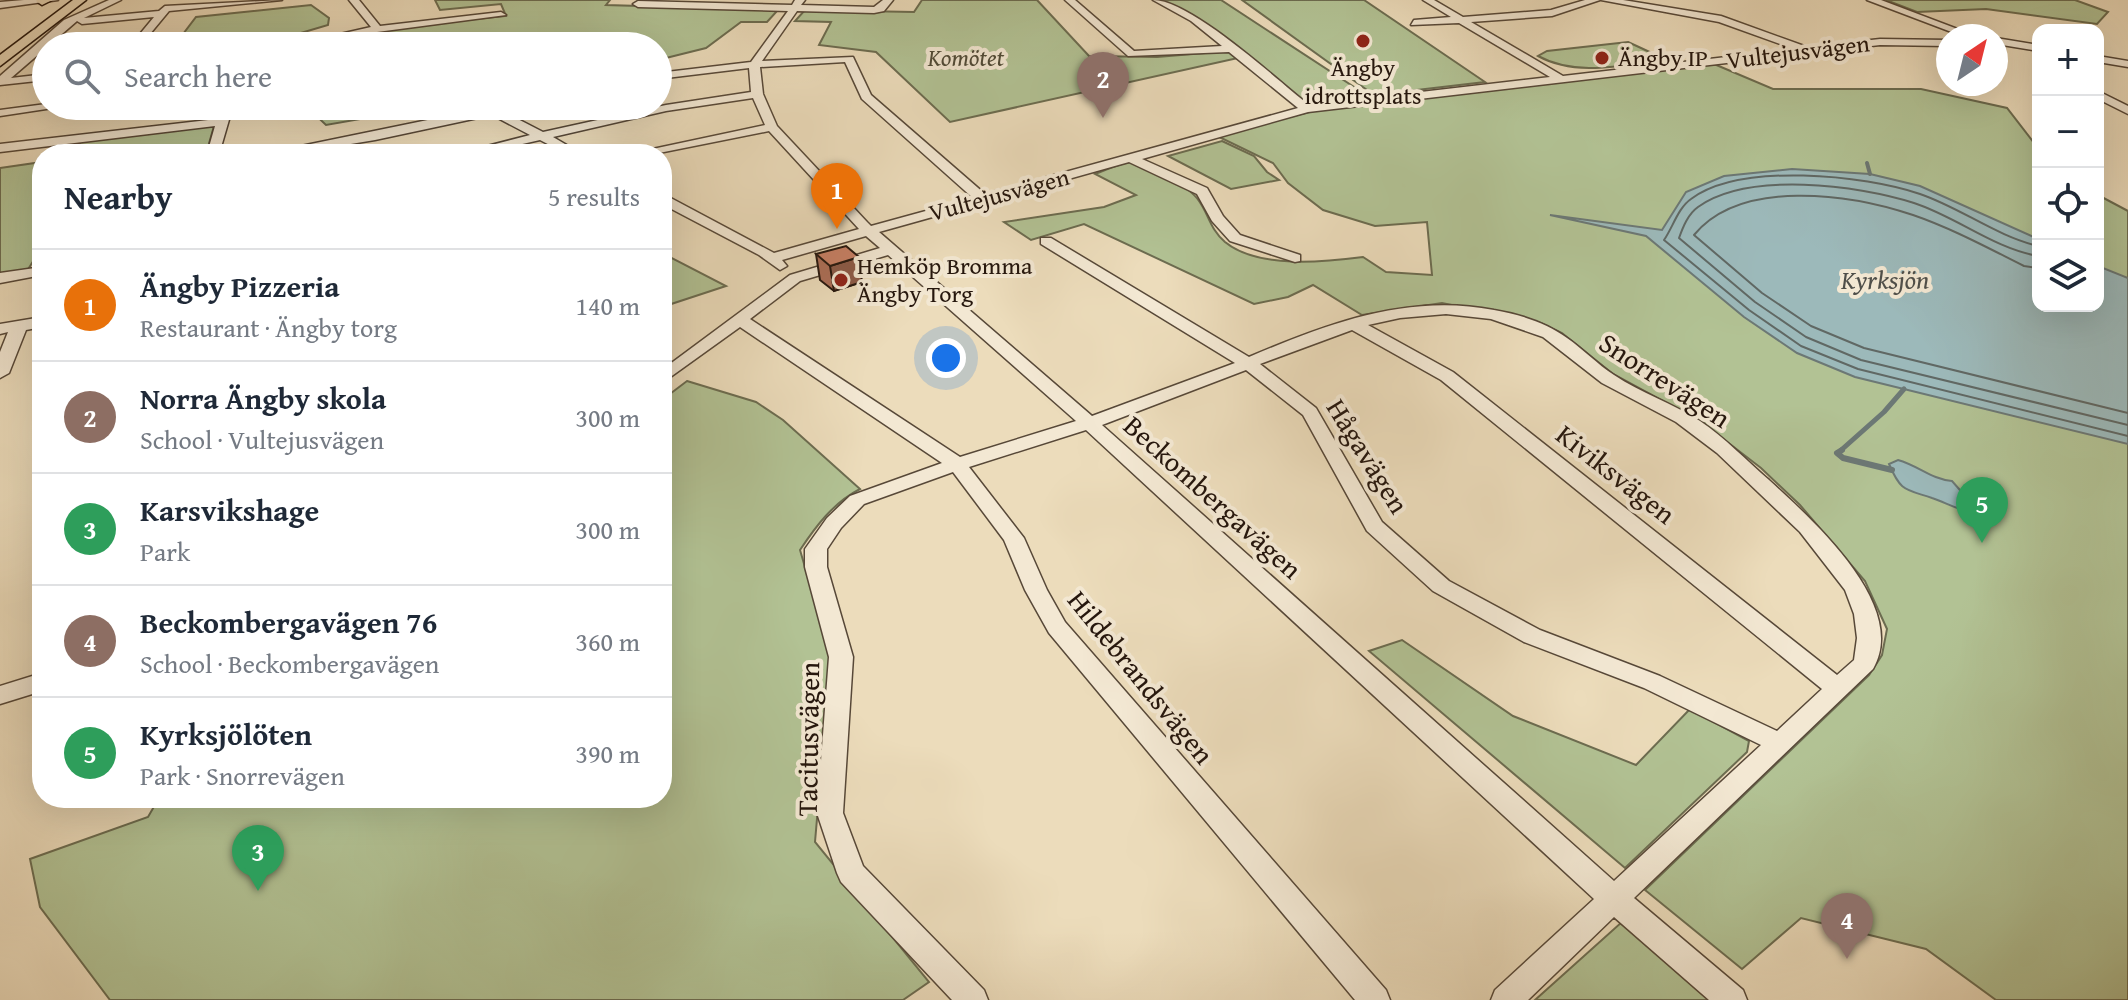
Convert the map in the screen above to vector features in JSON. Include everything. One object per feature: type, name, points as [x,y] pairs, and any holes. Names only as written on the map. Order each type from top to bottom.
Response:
[{"type":"main road","points":[[0,47],[63,0],[67,4],[25,35],[26,40]]},
{"type":"main road","points":[[37,32],[80,0]]},
{"type":"main road","points":[[0,62],[32,36]]},
{"type":"street","points":[[0,5],[53,0]]},
{"type":"street","points":[[56,32],[67,22],[116,0]]},
{"type":"street","points":[[67,22],[166,8],[277,0]]},
{"type":"street","points":[[354,0],[377,29]]},
{"type":"street","points":[[1070,0],[1132,54],[1232,49]]},
{"type":"street","points":[[1158,0],[1194,19],[1307,109]]},
{"type":"street","points":[[1428,0],[1562,80]]},
{"type":"street","points":[[1414,23],[1552,13],[1595,0]]},
{"type":"street","points":[[1606,0],[1671,4],[1737,24],[1808,51]]},
{"type":"street","points":[[1872,0],[1938,24]]},
{"type":"street","points":[[641,2],[885,5]]},
{"type":"street","points":[[754,65],[796,4]]},
{"type":"street","points":[[146,32],[166,8]]},
{"type":"street","points":[[362,32],[501,15]]},
{"type":"street","name":"Vultejusvägen","points":[[771,258],[1307,109],[1896,41],[1936,43]]},
{"type":"street","points":[[2008,46],[2032,48]]},
{"type":"street","points":[[2008,49],[2025,58]]},
{"type":"street","points":[[0,82],[32,53]]},
{"type":"street","points":[[672,74],[849,59],[866,97],[983,200]]},
{"type":"street","points":[[2104,60],[2128,64]]},
{"type":"street","name":"Beckombergavägen","points":[[754,65],[757,94],[772,127],[868,230],[1091,425],[1615,900],[1732,1000]]},
{"type":"street","points":[[0,82],[32,79]]},
{"type":"street","points":[[672,107],[757,94]]},
{"type":"street","points":[[2102,96],[2128,111]]},
{"type":"street","points":[[0,113],[32,109]]},
{"type":"street","points":[[316,144],[431,120]]},
{"type":"street","points":[[512,120],[557,144]]},
{"type":"street","points":[[506,144],[613,120]]},
{"type":"street","points":[[34,144],[222,122],[216,144]]},
{"type":"street","points":[[672,147],[772,127]]},
{"type":"street","points":[[0,148],[32,144]]},
{"type":"street","points":[[1130,158],[1202,191],[1222,225],[1235,238],[1295,258]]},
{"type":"street","points":[[672,204],[771,258],[795,278]]},
{"type":"street","name":"Hågavägen","points":[[1046,241],[1243,362],[1310,412],[1374,526],[1441,586],[1532,636],[1652,682],[1781,744]]},
{"type":"street","points":[[672,371],[795,278],[890,250]]},
{"type":"street","points":[[0,278],[32,273]]},
{"type":"street","name":"Snorrevägen","points":[[1091,425],[1350,322],[1429,308],[1514,320],[1542,329],[1615,383],[1696,427],[1822,541],[1853,584],[1867,618],[1871,643],[1865,663],[1506,1000]]},
{"type":"street","name":"Hildebrandsvägen","points":[[741,320],[957,464],[1014,538],[1036,590],[1057,627],[1375,1000]]},
{"type":"street","name":"Kiviksvägen","points":[[1350,322],[1447,376],[1836,687]]},
{"type":"street","points":[[0,329],[32,324]]},
{"type":"street","points":[[0,373],[19,326]]},
{"type":"street","name":"Tacitusvägen","points":[[973,1000],[851,873],[830,813],[841,657],[816,567],[816,549],[834,523],[857,500],[957,464],[1091,425]]},
{"type":"street","points":[[0,695],[32,685]]},
{"type":"green space","points":[[435,0],[610,0],[606,5],[778,10],[767,22],[741,22],[706,48],[672,56],[672,32],[364,32],[506,16],[501,4],[440,10]]},
{"type":"green space","name":"Komötet","points":[[922,0],[1037,0],[1089,56],[1157,57],[1229,51],[1238,58],[950,122],[876,52],[819,45],[831,22],[795,21],[805,10],[914,12]]},
{"type":"green space","points":[[1162,0],[1221,0],[1371,98],[1309,106],[1193,16]]},
{"type":"green space","name":"Ängby idrottsplats","points":[[1242,0],[1364,0],[1485,82],[1374,95]]},
{"type":"green space","points":[[1886,0],[2075,0],[2108,12],[2097,24],[1986,9],[1917,12]]},
{"type":"green space","points":[[311,5],[329,18],[328,25],[304,32],[185,32],[196,17]]},
{"type":"green space","name":"Ängby IP","points":[[1628,42],[1667,60],[1584,68],[1538,56],[1547,51]]},
{"type":"green space","points":[[1714,64],[1773,89],[1921,89],[1936,92],[1936,96],[1953,96],[2007,108],[2032,140],[2032,312],[2104,312],[2104,198],[2128,211],[2128,1000],[1996,1000],[1926,949],[1801,918],[1742,969],[1645,890],[1869,675],[1882,655],[1887,629],[1865,581],[1800,505],[1761,468],[1700,421],[1613,374],[1562,333],[1541,323],[1442,303],[1362,315],[1313,285],[1288,297],[1254,304],[1084,224],[1031,240],[1004,222],[1104,207],[1136,195],[1095,174],[1131,162],[1157,171],[1187,189],[1199,201],[1220,237],[1239,251],[1292,262],[1363,257],[1386,272],[1432,275],[1427,222],[1375,226],[1323,210],[1288,183],[1273,163],[1215,135],[1318,110]]},
{"type":"green space","points":[[321,120],[355,120],[326,125]]},
{"type":"green space","points":[[214,126],[209,144],[79,144],[83,140]]},
{"type":"green space","points":[[1222,141],[1254,156],[1267,172],[1279,180],[1231,189],[1168,156]]},
{"type":"green space","points":[[32,163],[32,263],[27,271],[0,275],[0,168]]},
{"type":"green space","points":[[672,258],[726,286],[672,304]]},
{"type":"green space","points":[[687,381],[756,402],[783,420],[860,489],[833,508],[800,550],[831,657],[815,842],[929,982],[903,1000],[110,1000],[40,907],[30,859],[148,817],[153,808],[672,808],[672,392]]},
{"type":"green space","points":[[1402,640],[1513,716],[1636,765],[1690,709],[1749,741],[1747,752],[1625,868],[1369,651]]},
{"type":"green space","points":[[1623,921],[1713,1000],[1535,1000]]},
{"type":"water","name":"Kyrksjön","points":[[1792,169],[1870,174],[1920,186],[2032,236],[2032,312],[2104,312],[2104,268],[2128,278],[2128,444],[1855,377],[1797,353],[1744,317],[1646,236],[1550,215],[1662,230],[1686,192],[1724,176]]},
{"type":"water","points":[[1898,460],[1952,481],[1974,506],[1969,511],[1964,510],[1905,488],[1889,464]]},
{"type":"building","points":[[846,246],[859,257],[830,266],[816,254]]},
{"type":"waterway","points":[[1867,163],[1870,174]]},
{"type":"waterway","points":[[1840,451],[1884,412],[1904,389]]},
{"type":"waterway","points":[[1840,451],[1837,453],[1843,458],[1892,470]]},
{"type":"place","name":"Ängby idrottsplats","points":[[1363,41]]},
{"type":"place","name":"Ängby IP","points":[[1602,58]]},
{"type":"place","name":"Norra Ängby skola","points":[[1103,118]]},
{"type":"place","name":"Ängby Pizzeria","points":[[837,229]]},
{"type":"place","name":"Hemköp Bromma Ängby Torg","points":[[841,280]]},
{"type":"place","name":"Kyrksjölöten","points":[[1982,543]]},
{"type":"place","name":"Karsvikshage","points":[[258,891]]},
{"type":"place","name":"Beckombergavägen 76","points":[[1847,959]]}]
